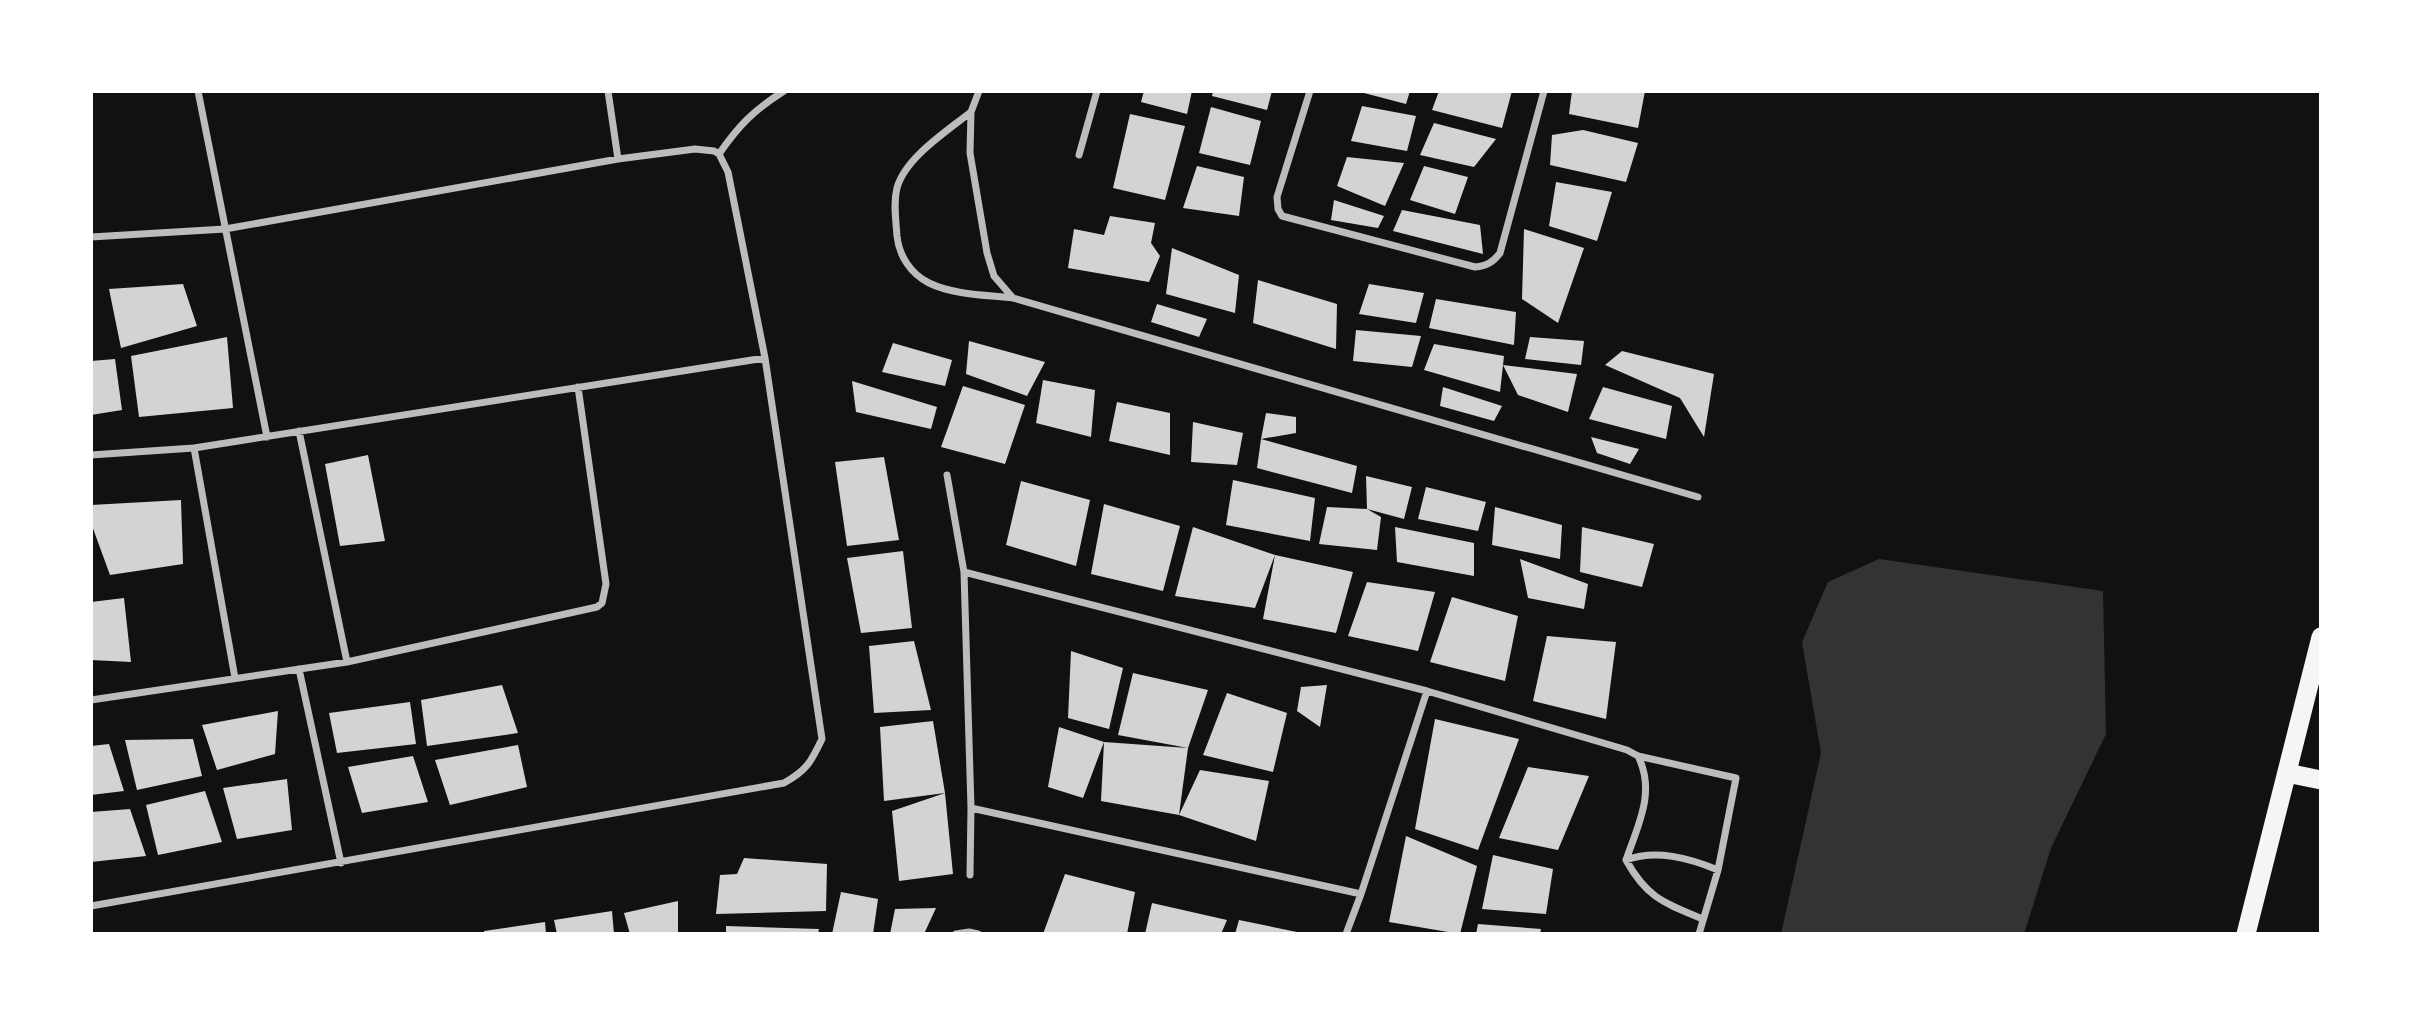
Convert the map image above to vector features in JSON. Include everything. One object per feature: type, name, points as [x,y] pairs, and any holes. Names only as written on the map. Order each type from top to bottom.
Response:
[{"type":"highway","points":[[2246,934],[2321,637]]},
{"type":"highway","points":[[2287,773],[2321,780]]},
{"type":"street","points":[[198,91],[267,437]]},
{"type":"street","points":[[608,91],[618,159]]},
{"type":"street","points":[[719,154],[738,127],[784,91]]},
{"type":"street","points":[[979,91],[971,112],[970,153],[987,253],[994,276],[1013,298]]},
{"type":"street","points":[[1079,155],[1097,91]]},
{"type":"street","points":[[1310,91],[1277,197],[1282,216],[1475,267],[1492,263],[1500,253],[1544,91]]},
{"type":"street","points":[[971,112],[924,149],[898,187],[895,208],[898,245],[906,265],[928,282],[953,290],[1013,298],[1698,497]]},
{"type":"street","points":[[91,237],[225,229],[618,159],[706,149],[719,154],[728,172],[765,358],[822,739],[802,773],[784,783],[91,906]]},
{"type":"street","points":[[91,455],[194,448],[765,358]]},
{"type":"street","points":[[91,700],[347,662],[597,607],[602,603],[606,584],[578,387]]},
{"type":"street","points":[[299,431],[347,662]]},
{"type":"street","points":[[194,448],[235,678]]},
{"type":"street","points":[[947,475],[964,572],[971,808],[970,875]]},
{"type":"street","points":[[964,572],[1427,691],[1627,750],[1638,756],[1736,778],[1718,870],[1699,934]]},
{"type":"street","points":[[299,669],[341,863]]},
{"type":"street","points":[[1346,934],[1427,691]]},
{"type":"street","points":[[1626,860],[1644,809],[1647,789],[1644,770],[1638,756]]},
{"type":"street","points":[[971,808],[1361,894]]},
{"type":"street","points":[[1626,860],[1641,854],[1659,855],[1696,861],[1718,870]]},
{"type":"street","points":[[1626,860],[1646,890],[1664,903],[1703,919]]},
{"type":"street","points":[[956,934],[978,934]]},
{"type":"shaded area","points":[[1879,559],[2103,591],[2106,734],[2051,848],[2024,934],[1781,934],[1821,753],[1802,642],[1828,582]]},
{"type":"building","points":[[1144,91],[1192,91],[1187,114],[1141,102]]},
{"type":"building","points":[[1213,91],[1272,91],[1267,110],[1212,96]]},
{"type":"building","points":[[1364,91],[1410,91],[1406,104]]},
{"type":"building","points":[[1439,91],[1512,91],[1502,128],[1432,110]]},
{"type":"building","points":[[1572,91],[1645,91],[1638,128],[1569,114]]},
{"type":"building","points":[[1362,106],[1416,116],[1407,151],[1351,141]]},
{"type":"building","points":[[1211,107],[1261,121],[1250,165],[1199,153]]},
{"type":"building","points":[[1130,114],[1185,126],[1165,200],[1113,188]]},
{"type":"building","points":[[1434,123],[1496,139],[1474,167],[1420,155]]},
{"type":"building","points":[[1583,130],[1638,143],[1626,182],[1550,165],[1552,135]]},
{"type":"building","points":[[1347,157],[1404,163],[1385,206],[1337,186]]},
{"type":"building","points":[[1197,166],[1244,177],[1239,216],[1183,208]]},
{"type":"building","points":[[1424,166],[1468,177],[1455,214],[1410,200]]},
{"type":"building","points":[[1556,182],[1612,192],[1597,241],[1549,226]]},
{"type":"building","points":[[1334,200],[1384,216],[1378,228],[1331,220]]},
{"type":"building","points":[[1402,210],[1480,225],[1483,254],[1393,231]]},
{"type":"building","points":[[1110,216],[1155,223],[1151,243],[1160,256],[1149,282],[1068,268],[1074,229],[1104,235]]},
{"type":"building","points":[[1524,229],[1584,248],[1558,323],[1522,299]]},
{"type":"building","points":[[1172,248],[1239,275],[1235,313],[1166,294]]},
{"type":"building","points":[[1258,280],[1337,304],[1336,349],[1253,323]]},
{"type":"building","points":[[183,284],[197,326],[121,348],[109,289]]},
{"type":"building","points":[[1369,284],[1424,293],[1416,323],[1359,314]]},
{"type":"building","points":[[1436,299],[1516,312],[1514,345],[1429,328]]},
{"type":"building","points":[[1157,304],[1207,319],[1199,337],[1151,322]]},
{"type":"building","points":[[1356,330],[1421,336],[1412,367],[1353,361]]},
{"type":"building","points":[[227,337],[233,408],[139,417],[131,356]]},
{"type":"building","points":[[1530,337],[1584,341],[1581,365],[1525,359]]},
{"type":"building","points":[[969,341],[1045,362],[1027,396],[966,374]]},
{"type":"building","points":[[893,343],[952,360],[945,386],[882,372]]},
{"type":"building","points":[[1434,344],[1504,356],[1500,392],[1424,370]]},
{"type":"building","points":[[1622,351],[1714,374],[1704,437],[1680,398],[1605,365]]},
{"type":"building","points":[[115,359],[122,410],[91,415],[91,361]]},
{"type":"building","points":[[1503,365],[1577,374],[1568,412],[1518,395]]},
{"type":"building","points":[[1043,380],[1095,390],[1091,437],[1036,423]]},
{"type":"building","points":[[852,381],[937,407],[931,429],[856,412]]},
{"type":"building","points":[[963,386],[1025,405],[1005,464],[941,447]]},
{"type":"building","points":[[1443,387],[1502,406],[1494,421],[1440,406]]},
{"type":"building","points":[[1603,387],[1672,406],[1666,439],[1589,419]]},
{"type":"building","points":[[1117,402],[1170,413],[1170,455],[1109,441]]},
{"type":"building","points":[[1266,413],[1296,417],[1296,433],[1261,439]]},
{"type":"building","points":[[1193,422],[1243,433],[1237,465],[1191,462]]},
{"type":"building","points":[[1591,437],[1639,449],[1630,464],[1597,453]]},
{"type":"building","points":[[1261,439],[1357,466],[1352,493],[1257,468]]},
{"type":"building","points":[[368,455],[385,541],[340,546],[325,464]]},
{"type":"building","points":[[884,457],[899,540],[847,546],[835,462]]},
{"type":"building","points":[[1366,476],[1412,487],[1404,519],[1367,509]]},
{"type":"building","points":[[1233,480],[1315,498],[1310,541],[1226,525]]},
{"type":"building","points":[[1021,481],[1090,500],[1076,566],[1006,545]]},
{"type":"building","points":[[1426,487],[1486,502],[1478,531],[1418,519]]},
{"type":"building","points":[[181,500],[183,564],[110,575],[91,523],[91,505]]},
{"type":"building","points":[[1104,504],[1180,526],[1163,591],[1091,574]]},
{"type":"building","points":[[1327,507],[1367,509],[1381,517],[1377,550],[1319,544]]},
{"type":"building","points":[[1495,507],[1562,525],[1560,559],[1492,545]]},
{"type":"building","points":[[1193,527],[1275,555],[1255,608],[1175,596]]},
{"type":"building","points":[[1395,527],[1474,543],[1474,576],[1397,562]]},
{"type":"building","points":[[1582,527],[1654,544],[1642,587],[1580,572]]},
{"type":"building","points":[[903,551],[912,628],[861,633],[847,558]]},
{"type":"building","points":[[1275,555],[1353,572],[1336,633],[1263,619]]},
{"type":"building","points":[[1520,559],[1588,584],[1584,609],[1528,598]]},
{"type":"building","points":[[1367,582],[1435,592],[1418,651],[1348,636]]},
{"type":"building","points":[[1452,597],[1518,616],[1505,681],[1430,662]]},
{"type":"building","points":[[124,598],[131,662],[91,660],[91,602]]},
{"type":"building","points":[[1547,636],[1616,642],[1606,719],[1533,701]]},
{"type":"building","points":[[914,641],[931,710],[874,713],[869,646]]},
{"type":"building","points":[[1071,651],[1123,668],[1109,729],[1068,718]]},
{"type":"building","points":[[1133,673],[1208,690],[1188,748],[1118,735]]},
{"type":"building","points":[[502,685],[518,733],[427,746],[421,700]]},
{"type":"building","points":[[1327,685],[1320,727],[1297,711],[1301,687]]},
{"type":"building","points":[[1227,693],[1287,713],[1273,772],[1203,755]]},
{"type":"building","points":[[410,702],[416,744],[337,753],[329,713]]},
{"type":"building","points":[[278,711],[275,754],[217,770],[202,725]]},
{"type":"building","points":[[1435,719],[1519,739],[1478,850],[1415,829]]},
{"type":"building","points":[[933,721],[945,793],[884,801],[880,727]]},
{"type":"building","points":[[1059,727],[1104,742],[1083,798],[1048,787]]},
{"type":"building","points":[[193,739],[202,776],[137,790],[125,740]]},
{"type":"building","points":[[1104,742],[1188,748],[1179,815],[1101,801]]},
{"type":"building","points":[[109,744],[124,791],[91,795],[91,746]]},
{"type":"building","points":[[518,745],[527,787],[450,805],[435,760]]},
{"type":"building","points":[[413,756],[428,802],[362,813],[348,767]]},
{"type":"building","points":[[1528,767],[1589,776],[1558,850],[1499,838]]},
{"type":"building","points":[[1200,770],[1269,781],[1256,841],[1179,815]]},
{"type":"building","points":[[287,779],[292,830],[237,839],[223,788]]},
{"type":"building","points":[[205,791],[222,842],[158,855],[146,805]]},
{"type":"building","points":[[945,793],[953,874],[899,881],[892,811]]},
{"type":"building","points":[[130,809],[146,856],[91,862],[91,812]]},
{"type":"building","points":[[1406,836],[1477,866],[1460,934],[1389,922]]},
{"type":"building","points":[[1493,855],[1553,869],[1546,914],[1482,909]]},
{"type":"building","points":[[744,858],[827,864],[826,911],[716,914],[720,875],[737,874]]},
{"type":"building","points":[[1065,874],[1135,892],[1127,934],[1043,934]]},
{"type":"building","points":[[841,892],[878,899],[873,934],[832,934]]},
{"type":"building","points":[[678,901],[678,934],[630,934],[624,913]]},
{"type":"building","points":[[1152,903],[1227,920],[1221,934],[1145,934]]},
{"type":"building","points":[[936,908],[924,934],[890,934],[895,909]]},
{"type":"building","points":[[612,911],[614,934],[557,934],[554,920]]},
{"type":"building","points":[[1239,920],[1302,933],[1302,934],[1235,934]]},
{"type":"building","points":[[545,922],[546,934],[484,934],[484,931]]},
{"type":"building","points":[[1478,924],[1541,929],[1540,934],[1476,934]]},
{"type":"building","points":[[726,926],[819,929],[818,934],[726,934]]}]
